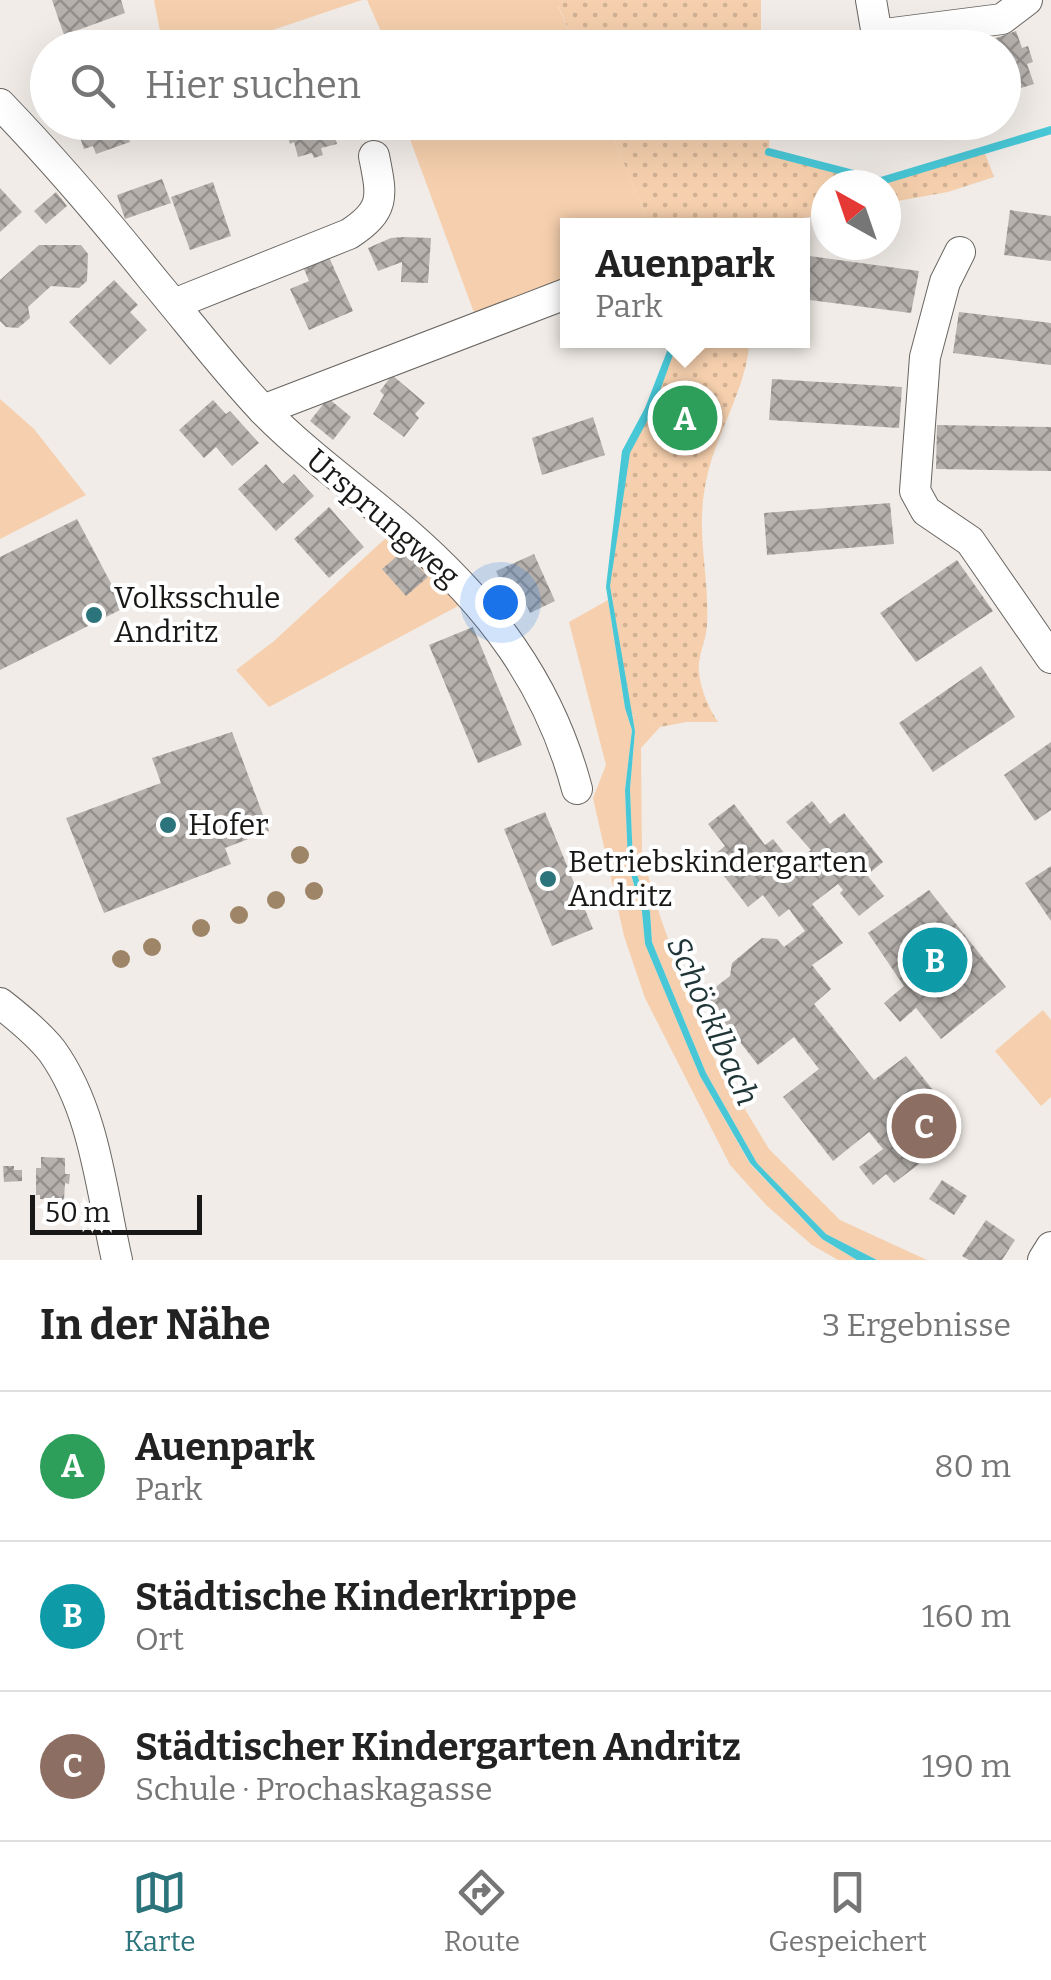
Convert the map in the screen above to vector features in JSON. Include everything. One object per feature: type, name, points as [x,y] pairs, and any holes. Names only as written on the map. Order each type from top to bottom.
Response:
[{"type":"street","points":[[872,0],[876,30]]},
{"type":"street","points":[[913,30],[1002,20],[1027,0]]},
{"type":"street","name":"Ursprungweg","points":[[0,104],[30,137]]},
{"type":"street","name":"Ursprungweg","points":[[33,140],[94,207],[263,410],[332,474],[405,531],[491,616],[555,725],[577,789]]},
{"type":"street","points":[[174,304],[350,234],[371,220],[378,200],[374,156]]},
{"type":"street","points":[[960,252],[945,282],[926,357],[915,491],[926,511],[970,541],[1051,658]]},
{"type":"street","points":[[263,410],[456,321],[560,295]]},
{"type":"street","points":[[0,1003],[50,1048],[71,1082],[84,1114],[117,1260]]},
{"type":"street","points":[[1043,1260],[1051,1247]]},
{"type":"shaded area","points":[[154,0],[362,0],[273,30],[160,30]]},
{"type":"shaded area","points":[[367,0],[563,0],[558,6],[569,30],[380,30]]},
{"type":"shaded area","points":[[563,0],[761,0],[761,30],[569,30],[558,5]]},
{"type":"shaded area","points":[[410,140],[614,140],[647,218],[560,218],[560,287],[476,318]]},
{"type":"shaded area","points":[[614,140],[769,140],[769,152],[839,170],[811,170],[811,217],[647,218]]},
{"type":"shaded area","points":[[983,148],[994,177],[948,192],[901,200],[901,175]]},
{"type":"shaded area","points":[[672,348],[749,348],[740,387],[710,465],[702,508],[707,626],[699,672],[718,722],[660,727],[641,708],[629,718],[608,588],[626,452]]},
{"type":"shaded area","points":[[0,399],[34,429],[86,495],[0,539]]},
{"type":"shaded area","points":[[389,535],[462,596],[458,606],[269,707],[236,670],[274,641]]},
{"type":"shaded area","points":[[608,600],[632,730],[625,790],[628,864],[642,912],[645,944],[700,1076],[750,1164],[822,1239],[857,1260],[838,1260],[812,1245],[766,1205],[730,1165],[645,998],[624,936],[593,798],[606,765],[569,622]]},
{"type":"shaded area","points":[[641,707],[660,727],[641,748],[642,855],[708,1048],[769,1149],[840,1220],[927,1260],[877,1260],[826,1234],[757,1163],[706,1073],[652,942],[650,912],[633,863],[632,717]]},
{"type":"shaded area","points":[[1043,1010],[1051,1020],[1051,1097],[1041,1106],[995,1051]]},
{"type":"water","name":"Schöcklbach","points":[[668,348],[675,348],[653,410],[630,453],[610,586],[635,731],[630,789],[633,863],[650,912],[652,942],[706,1073],[757,1163],[826,1234],[877,1260],[857,1260],[822,1239],[750,1163],[700,1076],[645,944],[642,912],[628,864],[625,790],[632,730],[606,587],[622,451],[645,408]]},
{"type":"building","points":[[52,0],[121,0],[125,13],[78,30],[62,30]]},
{"type":"building","points":[[1021,45],[1028,46],[1033,62],[1027,64],[1034,84],[1021,88]]},
{"type":"building","points":[[81,140],[130,142],[96,154],[93,146],[84,149]]},
{"type":"building","points":[[289,140],[336,140],[337,144],[321,148],[323,155],[314,158],[312,153],[298,157],[294,142],[290,144]]},
{"type":"building","points":[[162,179],[171,203],[125,219],[117,195]]},
{"type":"building","points":[[213,182],[231,236],[190,250],[171,197]]},
{"type":"building","points":[[0,188],[22,212],[0,232]]},
{"type":"building","points":[[56,192],[67,206],[46,224],[34,211]]},
{"type":"building","points":[[1010,210],[1051,216],[1051,261],[1004,255]]},
{"type":"building","points":[[403,237],[431,238],[428,283],[401,282],[402,262],[378,271],[368,248]]},
{"type":"building","points":[[39,245],[81,245],[88,254],[87,281],[79,288],[51,286],[28,307],[30,318],[18,328],[6,327],[0,321],[0,280]]},
{"type":"building","points":[[810,256],[811,260],[919,271],[911,313],[810,300]]},
{"type":"building","points":[[329,257],[353,311],[309,330],[290,289],[309,281],[304,269]]},
{"type":"building","points":[[114,280],[138,305],[130,312],[147,330],[110,365],[69,322]]},
{"type":"building","points":[[959,312],[1051,323],[1051,365],[953,353]]},
{"type":"building","points":[[392,375],[425,403],[404,437],[373,414],[384,395],[380,391]]},
{"type":"building","points":[[772,379],[902,387],[899,428],[769,420]]},
{"type":"building","points":[[328,398],[351,417],[333,440],[310,421]]},
{"type":"building","points":[[213,400],[226,414],[230,411],[259,443],[232,466],[216,447],[204,458],[179,430]]},
{"type":"building","points":[[593,417],[605,455],[542,475],[532,438]]},
{"type":"building","points":[[937,425],[1051,427],[1051,471],[936,469]]},
{"type":"building","points":[[266,464],[283,484],[294,474],[314,496],[276,531],[238,489]]},
{"type":"building","points":[[890,503],[894,544],[767,555],[764,513]]},
{"type":"building","points":[[329,507],[364,547],[329,578],[294,539]]},
{"type":"building","name":"Volksschule Andritz","points":[[77,519],[124,608],[0,670],[0,557]]},
{"type":"building","points":[[404,550],[428,577],[406,596],[382,569]]},
{"type":"building","points":[[534,554],[555,601],[530,613],[522,595],[509,601],[496,571]]},
{"type":"building","points":[[957,560],[993,611],[916,662],[880,613]]},
{"type":"building","points":[[473,627],[522,745],[478,763],[429,645]]},
{"type":"building","points":[[981,666],[1015,717],[933,772],[899,723]]},
{"type":"building","name":"Hofer","points":[[232,732],[269,831],[225,848],[231,864],[104,913],[66,818],[161,783],[152,758]]},
{"type":"building","points":[[1051,742],[1051,810],[1035,821],[1004,775]]},
{"type":"building","points":[[812,801],[830,824],[844,813],[883,862],[867,875],[884,896],[859,916],[840,893],[843,890],[838,884],[812,904],[843,943],[812,965],[831,989],[814,1004],[874,1080],[906,1056],[955,1118],[912,1155],[919,1164],[894,1183],[886,1174],[873,1185],[859,1167],[883,1149],[869,1132],[833,1161],[783,1097],[819,1069],[794,1037],[758,1065],[704,996],[730,976],[732,963],[762,938],[777,939],[784,947],[805,931],[789,909],[779,917],[763,895],[748,907],[710,858],[725,846],[708,824],[734,804],[765,845],[773,839],[793,864],[811,850],[786,822]]},
{"type":"building","name":"Betriebskindergarten Andritz","points":[[545,812],[593,929],[552,946],[504,829]]},
{"type":"building","points":[[1051,866],[1051,921],[1025,883]]},
{"type":"building","points":[[929,890],[1006,987],[941,1039],[916,1008],[900,1022],[884,1003],[904,986],[868,933]]},
{"type":"building","points":[[41,1157],[65,1158],[65,1174],[70,1174],[64,1200],[40,1199],[36,1195],[36,1168],[41,1168]]},
{"type":"building","points":[[3,1166],[22,1170],[22,1181],[4,1182]]},
{"type":"building","points":[[942,1180],[967,1196],[954,1215],[929,1199]]},
{"type":"building","points":[[986,1220],[1015,1240],[1002,1260],[969,1260],[962,1256]]},
{"type":"waterway","points":[[1021,139],[1051,130]]},
{"type":"waterway","points":[[769,152],[881,181],[1018,140]]},
{"type":"place","name":"Auenpark","points":[[685,418]]},
{"type":"place","name":"Volksschule Andritz","points":[[94,615]]},
{"type":"place","name":"Hofer","points":[[168,825]]},
{"type":"place","name":"Betriebskindergarten Andritz","points":[[548,879]]},
{"type":"place","name":"Städtische Kinderkrippe","points":[[935,960]]},
{"type":"place","name":"Städtischer Kindergarten Andritz","points":[[924,1126]]}]
